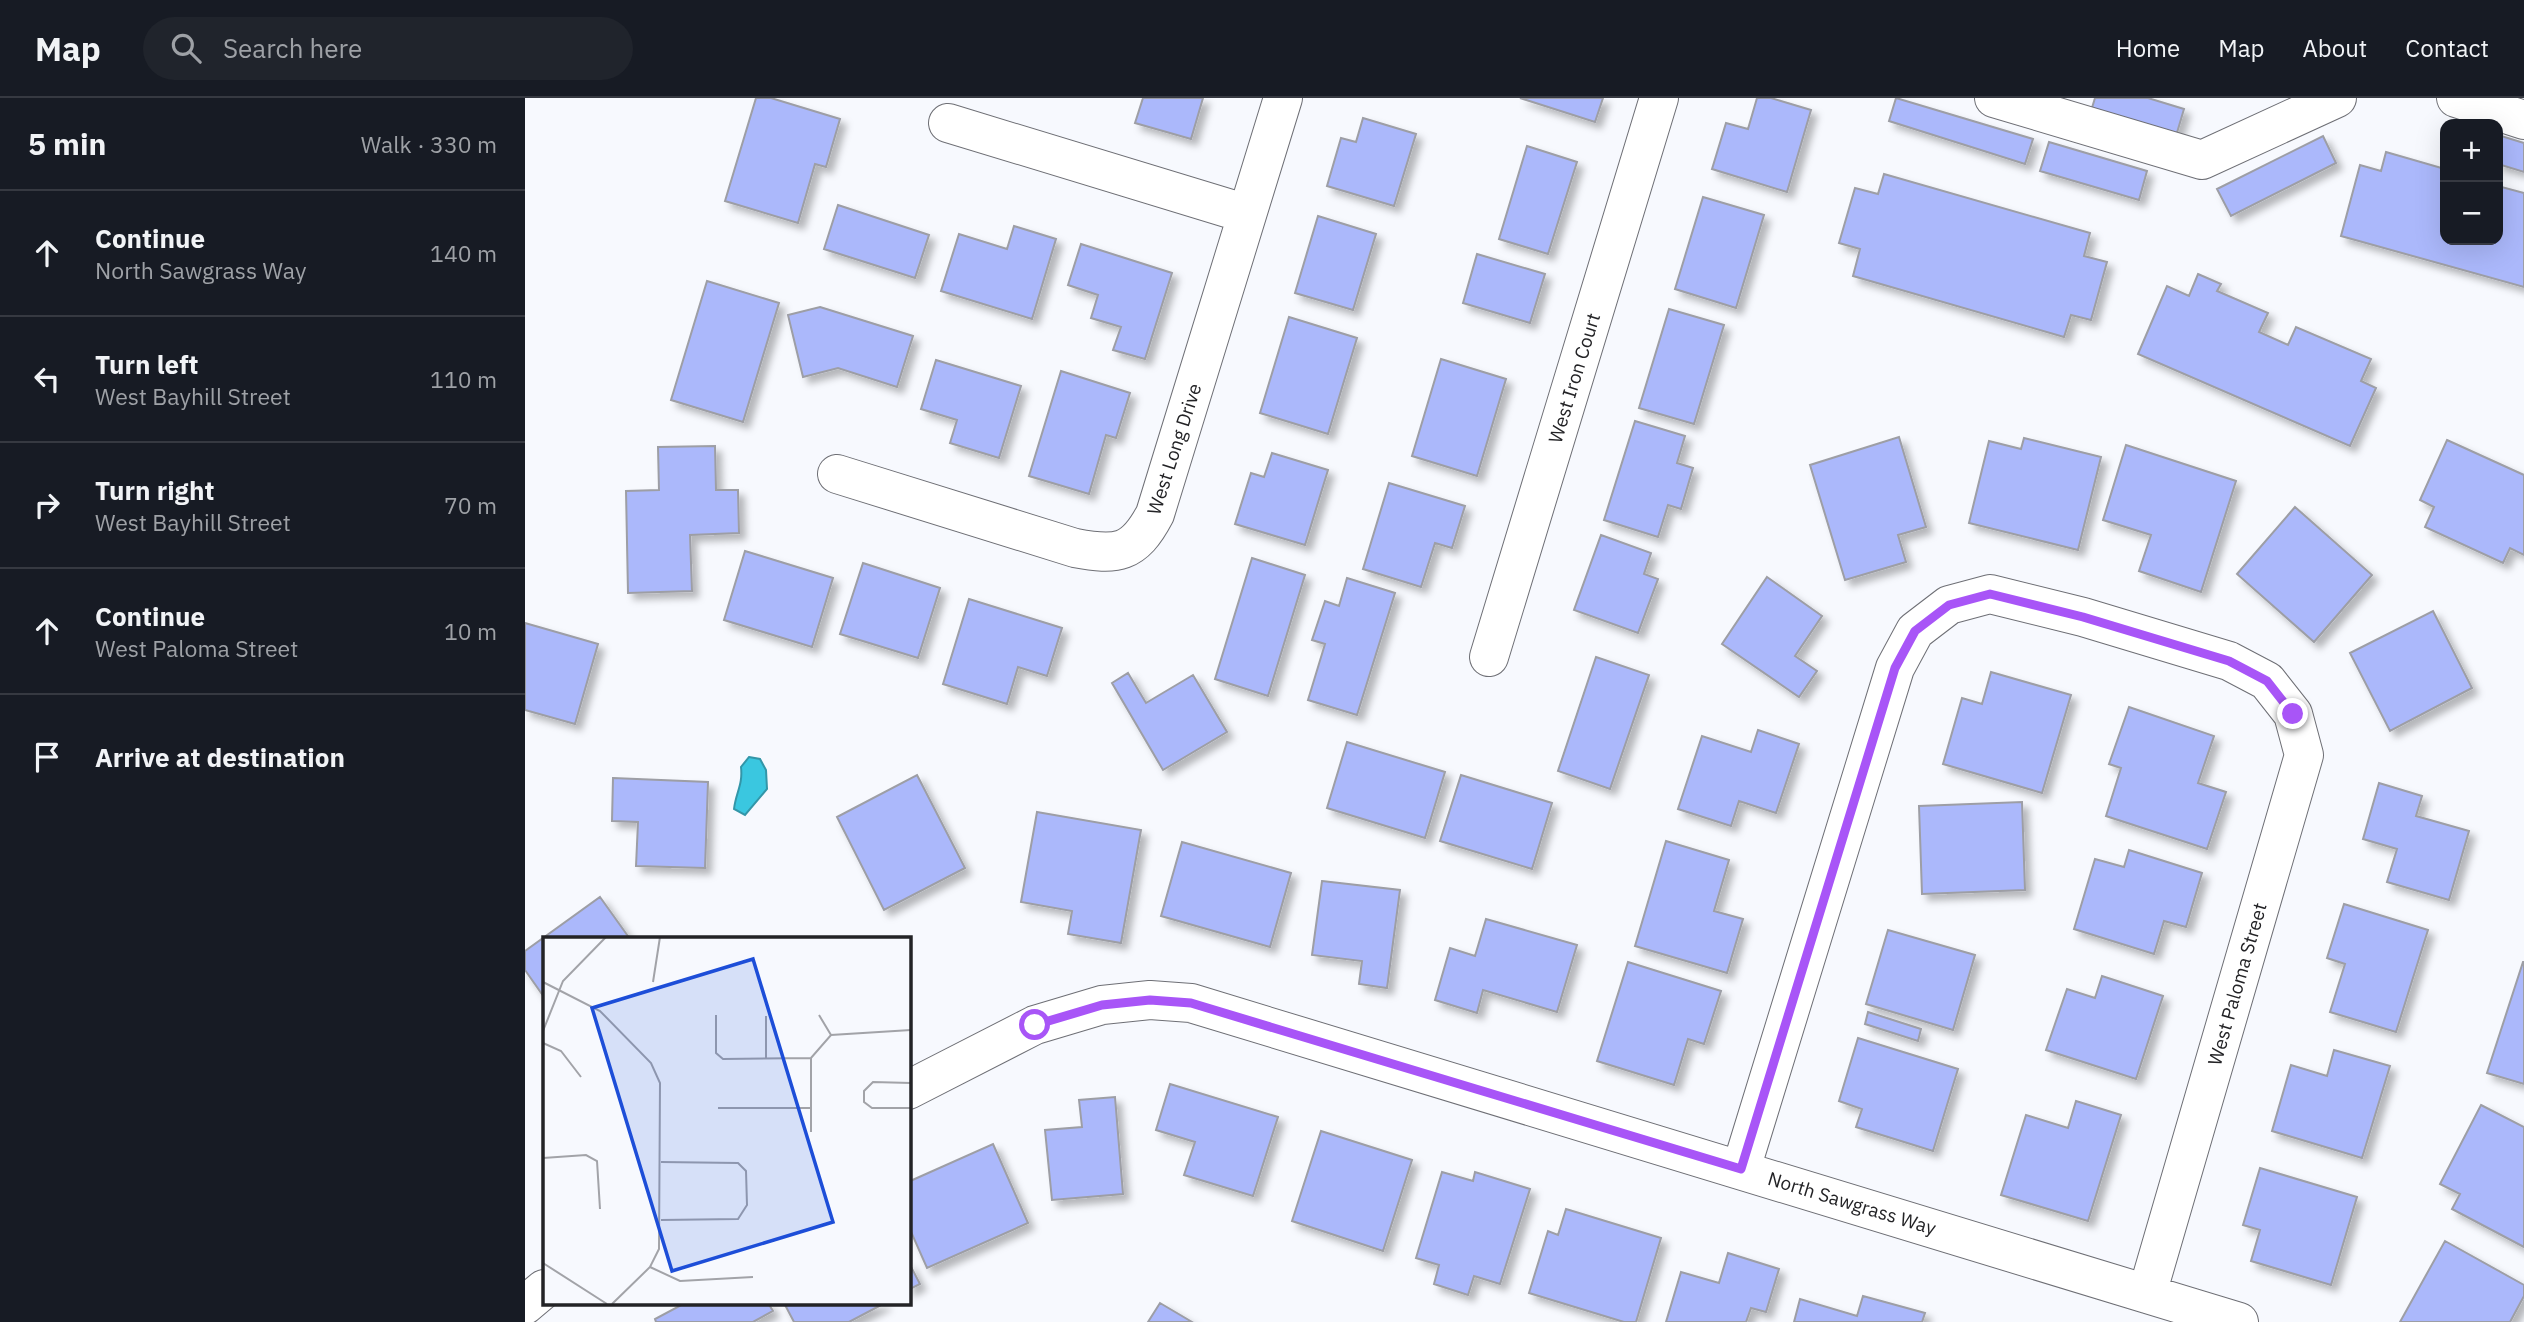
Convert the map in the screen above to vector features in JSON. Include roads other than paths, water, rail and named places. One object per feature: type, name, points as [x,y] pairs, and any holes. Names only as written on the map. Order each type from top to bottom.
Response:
[{"type":"street","name":"West Long Drive","points":[[837,474],[1075,548],[1103,553],[1125,548],[1144,535],[1154,514],[1283,98]]},
{"type":"street","name":"West Iron Court","points":[[1489,657],[1659,98]]},
{"type":"street","points":[[1994,98],[2202,160],[2337,98]]},
{"type":"street","points":[[2456,98],[2524,120]]},
{"type":"street","points":[[948,123],[1247,214]]},
{"type":"street","name":"West Paloma Street","points":[[1741,1169],[1895,668],[1915,631],[1949,605],[1990,594],[2083,617],[2229,661],[2267,681],[2293,714],[2304,755],[2147,1294]]},
{"type":"street","name":"North Sawgrass Way","points":[[910,1089],[1035,1025],[1102,1005],[1150,1000],[1191,1003],[2239,1322]]},
{"type":"street","points":[[525,1305],[543,1290]]},
{"type":"water","points":[[749,757],[760,759],[766,770],[767,789],[745,815],[734,809],[741,767]]}]
